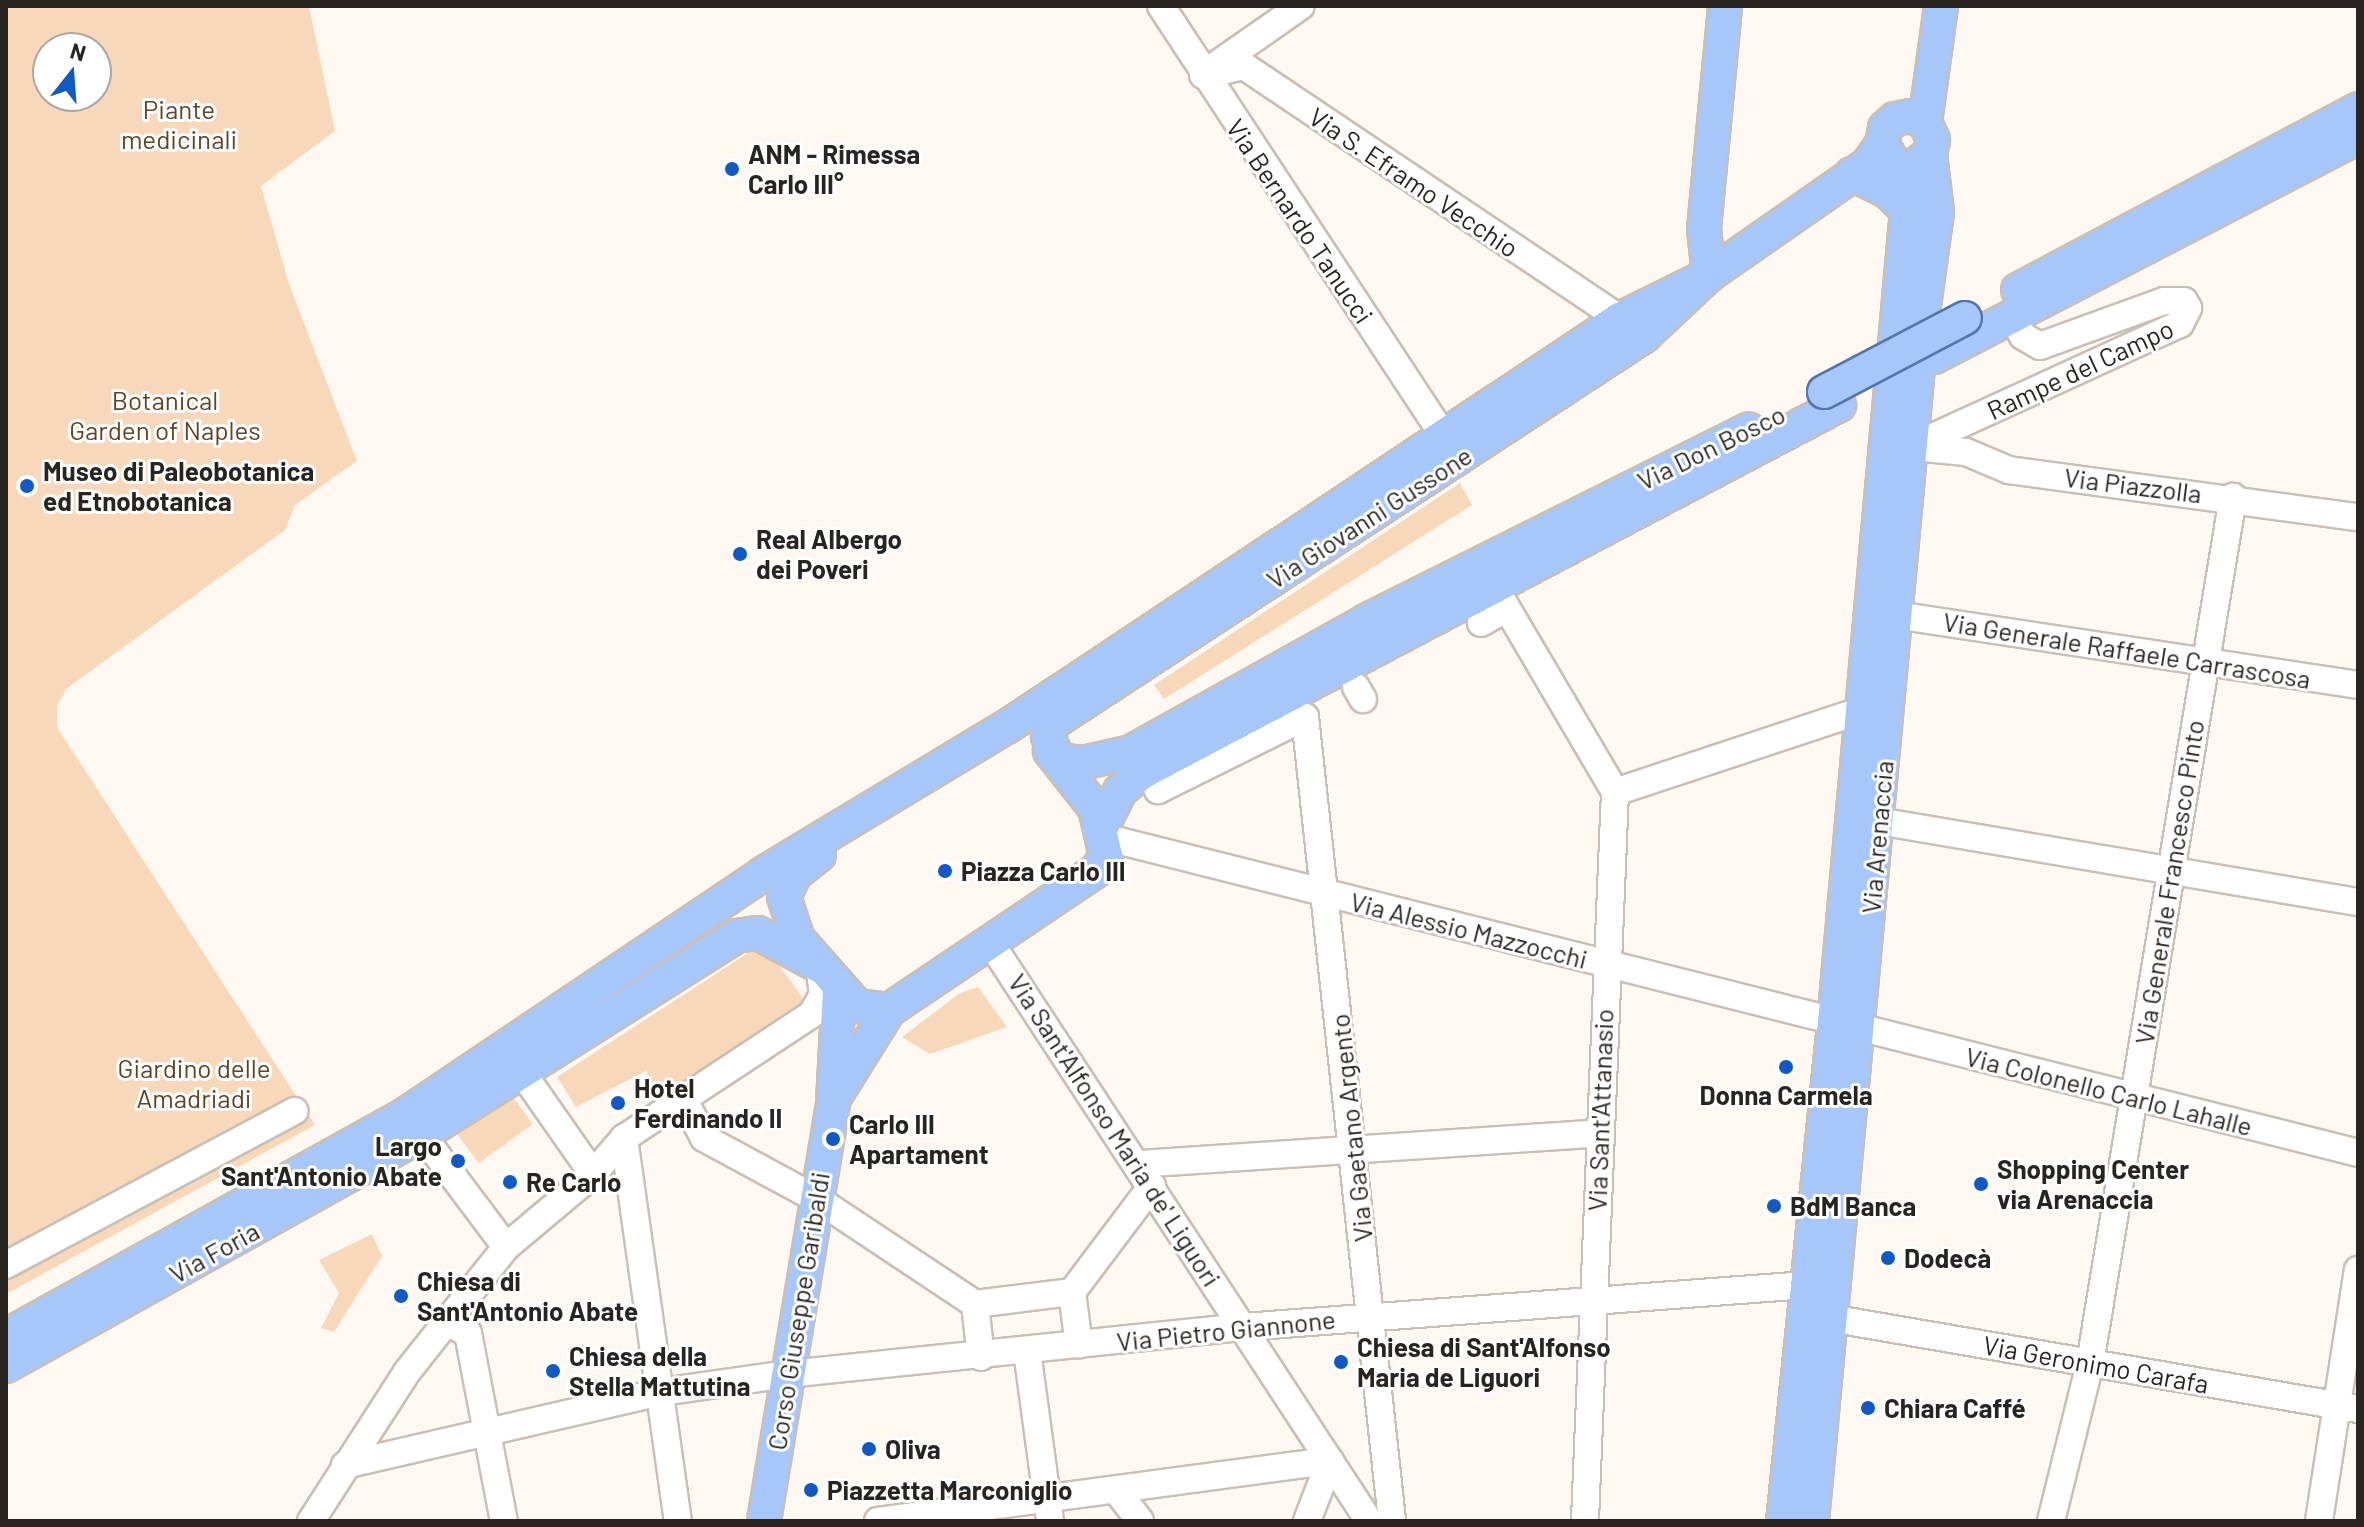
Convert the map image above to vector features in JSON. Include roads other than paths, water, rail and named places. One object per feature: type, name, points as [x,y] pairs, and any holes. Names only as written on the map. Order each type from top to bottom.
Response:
[{"type":"main road","points":[[1709,275],[1704,229],[1725,6]]},
{"type":"main road","points":[[1909,212],[1887,191],[1890,161],[1933,140],[1925,122],[1941,6]]},
{"type":"main road","name":"Via Don Bosco","points":[[1058,760],[1082,763],[1131,752],[1366,621],[1831,398],[1934,357],[2007,308],[2358,109]]},
{"type":"main road","name":"Via Giovanni Gussone","points":[[1058,760],[1048,736],[1054,722],[1450,447],[1620,319],[1709,275],[1890,161],[1885,128],[1895,119],[1910,116],[1925,122]]},
{"type":"main road","name":"Via Don Bosco","points":[[1103,832],[1124,785],[1149,769],[1300,713],[1490,608],[1965,318],[2007,308],[2358,137]]},
{"type":"main road","name":"Via Arenaccia","points":[[1812,1521],[1835,1319],[1863,710],[1909,212],[1890,161]]},
{"type":"main road","name":"Via Arenaccia","points":[[1783,1521],[1807,1285],[1878,821],[1911,447],[1937,212],[1890,161]]},
{"type":"main road","name":"Via Giovanni Gussone","points":[[1008,726],[1450,447],[1644,336],[1709,275]]},
{"type":"main road","points":[[513,1058],[764,873],[846,827],[1008,726],[1022,729],[1058,760],[1103,832],[1106,856],[1097,870],[889,1010],[857,1006],[829,978],[798,939],[784,897],[795,874],[846,827]]},
{"type":"main road","points":[[513,1058],[747,932],[829,978]]},
{"type":"main road","name":"Corso Giuseppe Garibaldi","points":[[764,1521],[833,1102],[829,978]]},
{"type":"main road","name":"Corso Giuseppe Garibaldi","points":[[833,1102],[889,1010]]},
{"type":"main road","name":"Via Foria","points":[[6,1366],[413,1125],[513,1058]]},
{"type":"main road","name":"Via Foria","points":[[6,1336],[413,1125]]},
{"type":"street","name":"Via Bernardo Tanucci","points":[[1161,6],[1203,75],[1450,447]]},
{"type":"street","points":[[1203,75],[1301,6]]},
{"type":"street","name":"Via S. Eframo Vecchio","points":[[1203,75],[1244,66],[1620,319]]},
{"type":"street","name":"Rampe del Campo","points":[[1911,447],[2180,324],[2188,308],[2184,301],[2164,301],[2040,346],[2023,336],[2007,308]]},
{"type":"street","name":"Via Piazzolla","points":[[1911,447],[1966,452],[2009,470],[2233,497],[2358,517]]},
{"type":"street","name":"Via Generale Francesco Pinto","points":[[2051,1521],[2090,1363],[2233,497]]},
{"type":"street","points":[[1490,608],[1615,792],[1863,710]]},
{"type":"street","name":"Via Generale Raffaele Carrascosa","points":[[1896,615],[2358,685]]},
{"type":"street","points":[[1149,769],[1158,790],[1305,717],[1300,713]]},
{"type":"street","name":"Via Gaetano Argento","points":[[1300,713],[1325,894],[1392,1521]]},
{"type":"street","name":"Via Sant'Attanasio","points":[[1585,1521],[1605,965],[1615,792]]},
{"type":"street","points":[[1878,821],[2358,902]]},
{"type":"street","name":"Via Alessio Mazzocchi","points":[[1103,832],[1325,894],[1847,1026]]},
{"type":"street","name":"Via Sant'Alfonso Maria de' Liguori","points":[[990,942],[1369,1521]]},
{"type":"street","points":[[311,1521],[345,1465],[445,1321],[506,1247],[593,1174],[624,1138],[812,1014],[829,978]]},
{"type":"street","name":"Via Colonello Carlo Lahalle","points":[[1847,1026],[2358,1153]]},
{"type":"street","points":[[513,1058],[593,1174]]},
{"type":"street","points":[[683,1098],[704,1138],[817,1199],[975,1304],[1072,1292]]},
{"type":"street","points":[[6,1265],[294,1111]]},
{"type":"street","points":[[413,1125],[506,1247]]},
{"type":"street","points":[[1079,1345],[1072,1292],[1145,1175],[1354,1149],[1599,1133]]},
{"type":"street","points":[[624,1138],[678,1521]]},
{"type":"street","points":[[2319,1521],[2347,1407],[2358,1270]]},
{"type":"street","name":"Via Pietro Giannone","points":[[345,1465],[661,1392],[788,1374],[981,1357],[1243,1327],[1807,1285]]},
{"type":"street","points":[[975,1304],[981,1357]]},
{"type":"street","name":"Via Geronimo Carafa","points":[[1835,1319],[2347,1407]]},
{"type":"street","points":[[445,1321],[468,1333],[504,1521]]},
{"type":"street","points":[[1027,1351],[1048,1510]]},
{"type":"street","points":[[885,1521],[1048,1510],[1116,1490],[1330,1461],[1307,1521]]},
{"type":"street","points":[[1116,1490],[1140,1521]]},
{"type":"place","name":"ANM - Rimessa Carlo III°","points":[[732,169]]},
{"type":"place","name":"Museo di Paleobotanica ed Etnobotanica","points":[[27,486]]},
{"type":"place","name":"Real Albergo dei Poveri","points":[[740,554]]},
{"type":"place","name":"Piazza Carlo III","points":[[945,871]]},
{"type":"place","name":"Donna Carmela","points":[[1786,1067]]},
{"type":"place","name":"Hotel Ferdinando II","points":[[618,1103]]},
{"type":"place","name":"Carlo III Apartament","points":[[833,1139]]},
{"type":"place","name":"Largo Sant'Antonio Abate","points":[[458,1161]]},
{"type":"place","name":"Re Carlo","points":[[510,1182]]},
{"type":"place","name":"Shopping Center via Arenaccia","points":[[1981,1184]]},
{"type":"place","name":"BdM Banca","points":[[1774,1206]]},
{"type":"place","name":"Dodecà","points":[[1888,1258]]},
{"type":"place","name":"Chiesa di Sant'Antonio Abate","points":[[401,1296]]},
{"type":"place","name":"Chiesa di Sant'Alfonso Maria de Liguori","points":[[1341,1362]]},
{"type":"place","name":"Chiesa della Stella Mattutina","points":[[553,1371]]},
{"type":"place","name":"Chiara Caffé","points":[[1868,1408]]},
{"type":"place","name":"Oliva","points":[[869,1449]]},
{"type":"place","name":"Piazzetta Marconiglio","points":[[811,1490]]},
{"type":"park label","name":"Piante medicinali","points":[[179,124]]},
{"type":"park label","name":"Botanical Garden of Naples","points":[[165,415]]},
{"type":"park label","name":"Giardino delle Amadriadi","points":[[194,1083]]}]
